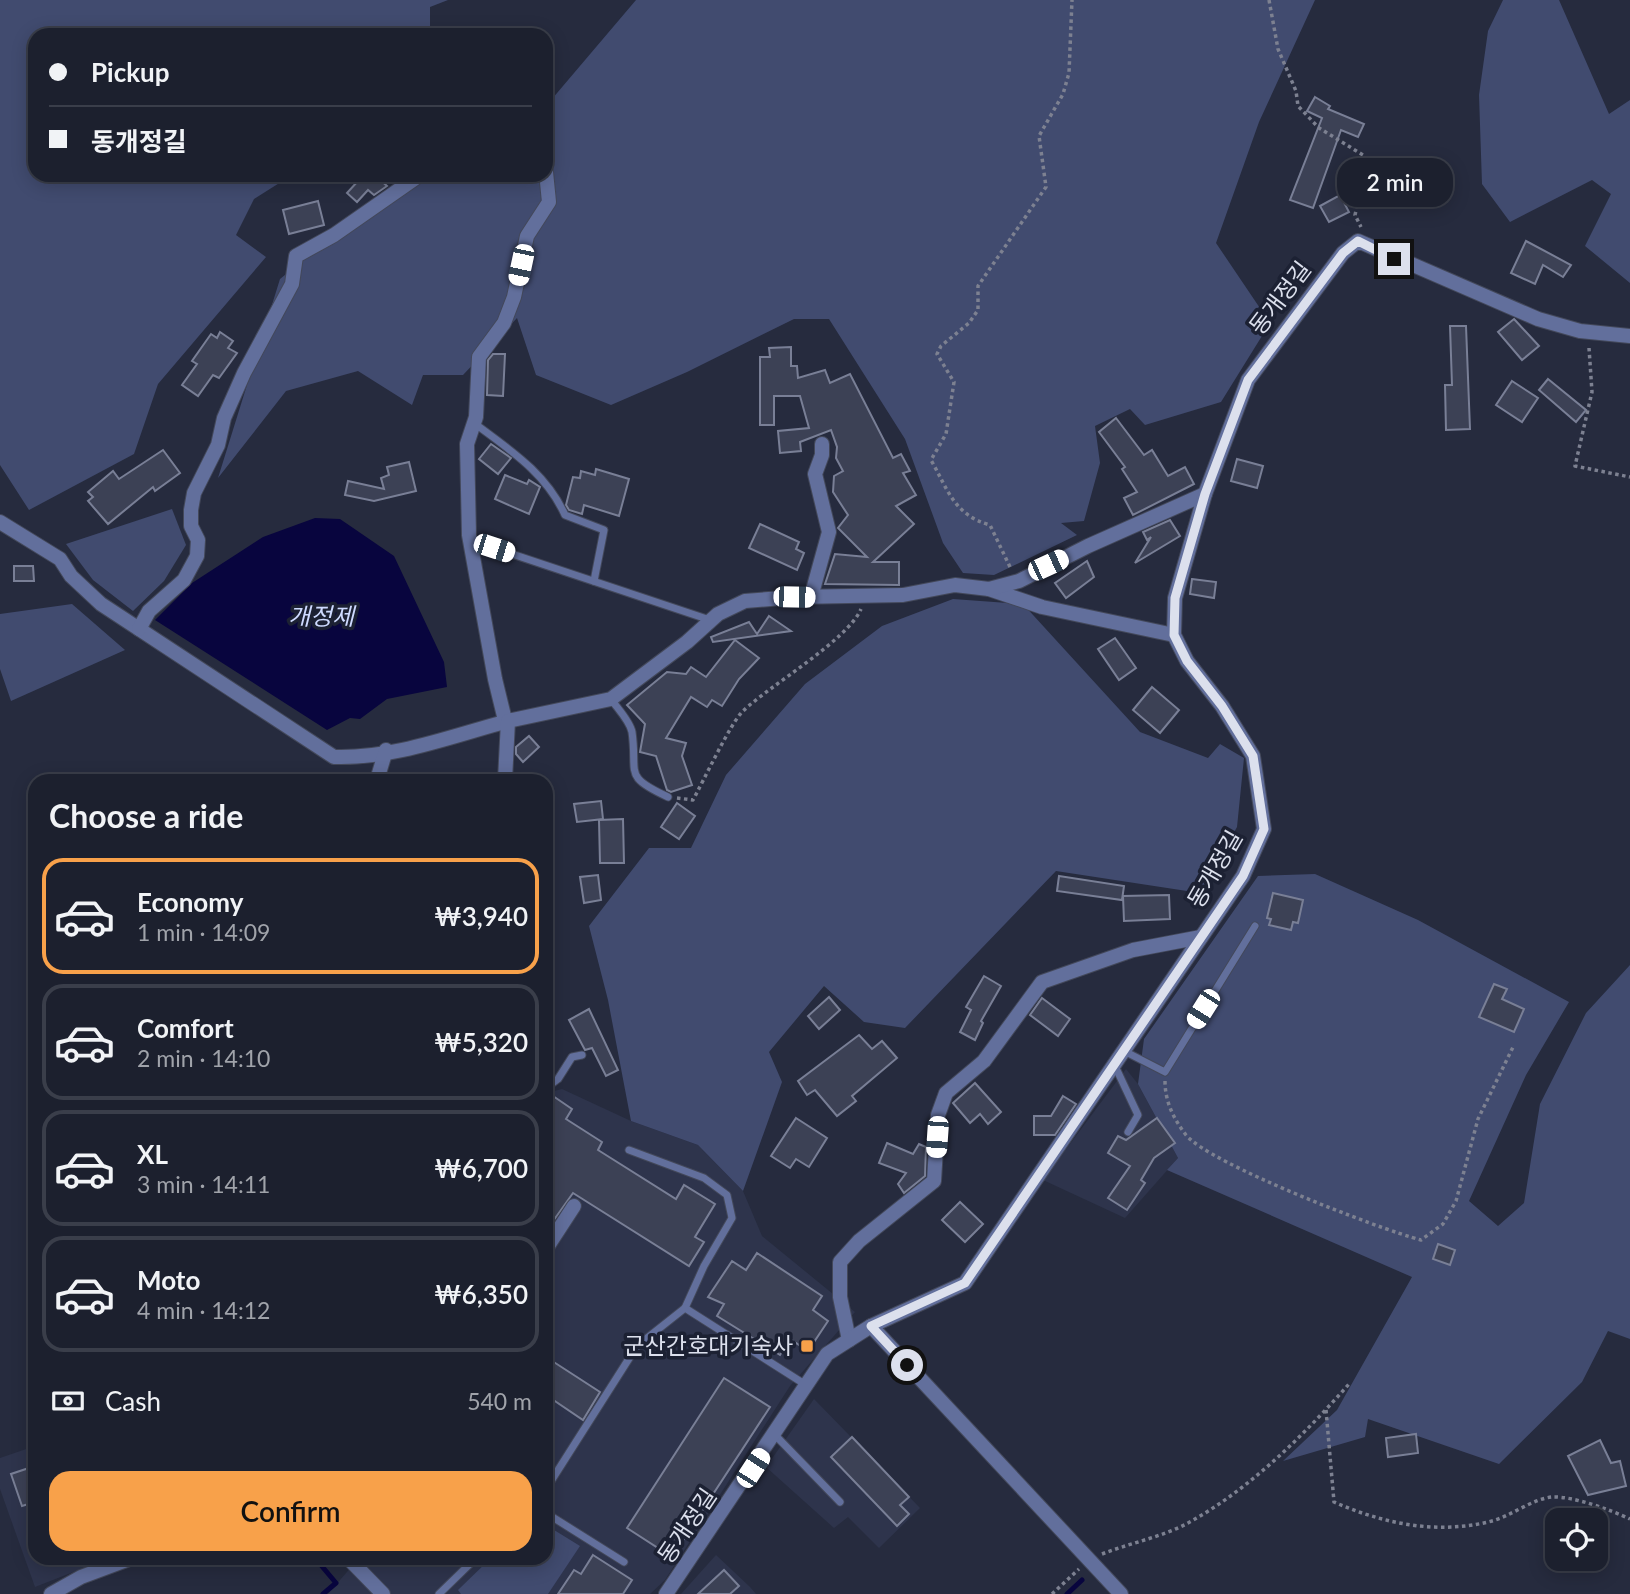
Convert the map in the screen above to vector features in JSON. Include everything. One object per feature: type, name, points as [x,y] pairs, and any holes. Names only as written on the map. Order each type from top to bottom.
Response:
[{"type":"street","points":[[139,629],[149,611],[184,580],[197,556],[198,540],[191,518],[194,493],[218,445],[224,418],[244,373],[292,285],[296,256],[334,235],[410,182]]},
{"type":"street","points":[[505,774],[508,721],[504,716],[495,679],[470,540],[467,443],[474,423],[480,357],[504,323],[514,297],[527,236],[549,202],[547,182]]},
{"type":"street","name":"동개정길","points":[[666,1594],[827,1354],[871,1326],[965,1283],[1243,876],[1264,829],[1253,756],[1222,706],[1187,661],[1174,635],[1175,598],[1205,494],[1248,380],[1343,253],[1358,241],[1538,319],[1586,332],[1630,336]]},
{"type":"street","points":[[811,597],[829,532],[815,474],[822,455],[822,444]]},
{"type":"street","points":[[989,589],[1019,581],[1088,546],[1205,494]]},
{"type":"street","points":[[0,522],[60,559],[91,596],[334,757],[356,758],[438,741],[508,721],[611,699],[711,620],[745,601],[903,595],[955,585],[989,589],[1042,607],[1174,635]]},
{"type":"street","points":[[379,774],[386,750]]},
{"type":"street","points":[[849,1340],[840,1297],[840,1262],[859,1241],[934,1181],[938,1115],[946,1093],[984,1061],[1042,982],[1133,950],[1201,937]]},
{"type":"street","points":[[553,1238],[574,1206]]},
{"type":"street","points":[[871,1326],[1121,1594]]},
{"type":"street","points":[[51,1594],[81,1577],[113,1565]]},
{"type":"street","points":[[355,1565],[383,1594]]},
{"type":"lane","points":[[474,423],[540,475],[556,494],[565,515],[604,530],[594,581]]},
{"type":"lane","points":[[470,540],[711,620]]},
{"type":"lane","points":[[611,699],[632,729],[632,768],[642,785],[668,797]]},
{"type":"lane","points":[[1124,1051],[1165,1072],[1255,926]]},
{"type":"lane","points":[[553,1083],[572,1057],[582,1055]]},
{"type":"lane","points":[[1115,1065],[1138,1115],[1128,1132]]},
{"type":"lane","points":[[553,1478],[637,1346],[685,1308],[732,1218],[727,1195],[704,1178],[629,1150]]},
{"type":"lane","points":[[685,1308],[807,1386]]},
{"type":"lane","points":[[775,1435],[840,1502]]},
{"type":"lane","points":[[553,1517],[624,1562]]},
{"type":"lane","points":[[439,1594],[469,1565]]},
{"type":"path","points":[[1019,581],[990,525],[970,520],[961,512],[930,460],[946,434],[954,382],[937,354],[942,346],[970,323],[978,310],[978,286],[1046,187],[1039,136],[1063,94],[1069,73],[1072,0]]},
{"type":"path","points":[[1269,0],[1278,49],[1296,91],[1298,106],[1319,128],[1363,155],[1367,161],[1355,215],[1363,233]]},
{"type":"path","points":[[1586,332],[1592,392],[1575,466],[1630,477]]},
{"type":"path","points":[[668,797],[693,800],[741,712],[776,688],[858,616],[866,597]]},
{"type":"path","points":[[1165,1072],[1165,1100],[1188,1136],[1223,1159],[1382,1230],[1421,1240],[1443,1224],[1456,1201],[1478,1119],[1514,1045]]},
{"type":"path","points":[[1052,1594],[1088,1559],[1187,1524],[1248,1482],[1310,1429],[1349,1384]]},
{"type":"path","points":[[1326,1410],[1334,1502],[1362,1515],[1430,1529],[1492,1521],[1552,1497],[1608,1509],[1630,1519]]},
{"type":"shaded area","points":[[0,0],[448,0],[430,7],[430,28],[28,28],[28,182],[281,182],[254,199],[236,235],[266,257],[158,384],[134,454],[29,510],[0,465]]},
{"type":"shaded area","points":[[636,0],[1315,0],[1259,122],[1216,243],[1270,323],[1221,402],[1145,425],[1130,409],[1095,426],[1100,463],[1084,521],[1061,523],[1077,535],[994,575],[963,573],[943,543],[905,439],[829,319],[794,319],[687,372],[611,405],[536,375],[517,318],[463,375],[423,375],[412,405],[358,371],[286,391],[218,478],[280,279],[399,182],[553,182],[553,98]]},
{"type":"shaded area","points":[[1503,0],[1559,0],[1609,114],[1630,100],[1630,283],[1585,246],[1611,194],[1592,180],[1510,222],[1482,184],[1479,95],[1488,31]]},
{"type":"shaded area","points":[[172,509],[186,545],[164,581],[133,611],[93,580],[66,544]]},
{"type":"shaded area","points":[[953,599],[1023,604],[1140,732],[1208,758],[1220,744],[1244,758],[1237,827],[1200,893],[1056,871],[905,1028],[864,1022],[824,986],[769,1052],[782,1082],[743,1191],[698,1145],[631,1121],[608,1000],[589,926],[649,848],[691,848],[726,775],[805,684],[882,626]]},
{"type":"shaded area","points":[[72,604],[125,650],[11,701],[0,669],[0,614]]},
{"type":"shaded area","points":[[1315,874],[1418,920],[1569,1002],[1526,1075],[1469,1201],[1498,1226],[1524,1203],[1540,1104],[1586,1013],[1630,965],[1630,1339],[1608,1331],[1582,1382],[1499,1464],[1368,1419],[1365,1437],[1283,1461],[1337,1410],[1412,1277],[1167,1170],[1178,1158],[1138,1084],[1144,1039],[1258,876]]},
{"type":"shaded area","points":[[1126,1069],[1138,1084],[1178,1158],[1125,1218],[1043,1180]]},
{"type":"shaded area","points":[[562,1089],[631,1121],[698,1145],[743,1191],[762,1236],[855,1312],[790,1386],[665,1580],[650,1594],[328,1594],[353,1565],[553,1565],[553,1091]]},
{"type":"shaded area","points":[[814,1399],[920,1508],[879,1548],[848,1517],[834,1528],[766,1467]]},
{"type":"shaded area","points":[[28,1448],[28,1565],[91,1565],[35,1587],[0,1489],[0,1458]]},
{"type":"shaded area","points":[[553,1529],[580,1546],[548,1594],[461,1594],[458,1590],[484,1565],[553,1565]]},
{"type":"shaded area","points":[[716,1555],[750,1587],[756,1594],[681,1594]]},
{"type":"water","name":"개정제","points":[[315,518],[340,519],[394,556],[444,662],[447,687],[387,699],[360,719],[350,718],[327,730],[155,620],[192,583],[263,537]]},
{"type":"building","points":[[1315,97],[1330,106],[1328,109],[1364,124],[1358,137],[1341,130],[1313,208],[1290,200],[1322,118],[1307,111]]},
{"type":"building","points":[[357,182],[382,182],[387,186],[374,195],[368,190],[357,202],[347,193]]},
{"type":"building","points":[[1340,195],[1349,212],[1329,222],[1320,206]]},
{"type":"building","points":[[318,201],[324,225],[289,234],[283,210]]},
{"type":"building","points":[[1526,241],[1571,265],[1563,277],[1543,265],[1535,284],[1511,273]]},
{"type":"building","points":[[1514,319],[1539,346],[1522,360],[1498,332]]},
{"type":"building","points":[[1450,326],[1466,326],[1470,429],[1446,430],[1445,385],[1452,385]]},
{"type":"building","points":[[220,332],[233,341],[228,348],[237,353],[219,378],[213,375],[198,396],[182,385],[197,364],[192,361],[211,334],[217,338]]},
{"type":"building","points":[[791,347],[791,366],[797,366],[798,378],[825,370],[830,383],[850,374],[893,458],[901,454],[910,471],[903,473],[916,495],[896,506],[914,524],[873,562],[899,562],[899,585],[825,584],[835,554],[867,557],[838,528],[848,515],[833,492],[834,476],[843,471],[836,458],[837,447],[831,430],[800,442],[801,451],[780,453],[778,431],[809,428],[800,396],[774,396],[774,425],[760,425],[760,357],[770,357],[769,348]]},
{"type":"building","points":[[493,354],[505,354],[503,396],[487,395],[488,360]]},
{"type":"building","points":[[1548,379],[1586,410],[1576,422],[1539,390]]},
{"type":"building","points":[[1512,381],[1538,398],[1522,422],[1496,405]]},
{"type":"building","points":[[1116,418],[1144,455],[1152,450],[1168,476],[1185,467],[1194,484],[1133,515],[1124,498],[1137,492],[1122,469],[1125,467],[1099,432]]},
{"type":"building","points":[[491,444],[511,458],[498,474],[479,459]]},
{"type":"building","points":[[163,450],[180,473],[155,491],[153,487],[108,524],[88,501],[93,497],[88,492],[113,471],[119,479]]},
{"type":"building","points":[[1237,459],[1263,466],[1257,488],[1231,481]]},
{"type":"building","points":[[409,462],[416,491],[374,501],[345,495],[348,481],[384,489],[381,478],[389,475],[387,467]]},
{"type":"building","points":[[596,469],[629,479],[619,516],[584,505],[582,514],[569,510],[566,505],[573,477],[580,478],[581,471],[595,475]]},
{"type":"building","points":[[505,475],[527,484],[529,480],[540,487],[529,514],[495,499]]},
{"type":"building","points":[[1170,520],[1180,536],[1135,563],[1151,537],[1147,540],[1143,532]]},
{"type":"building","points":[[760,524],[799,542],[796,549],[804,553],[797,570],[749,548]]},
{"type":"building","points":[[1087,561],[1094,577],[1066,598],[1055,583]]},
{"type":"building","points":[[14,566],[33,566],[34,581],[14,581]]},
{"type":"building","points":[[1192,579],[1216,582],[1214,598],[1190,594]]},
{"type":"building","points":[[769,616],[791,631],[713,642],[711,637],[749,622],[757,634]]},
{"type":"building","points":[[1115,638],[1136,668],[1119,680],[1098,649]]},
{"type":"building","points":[[735,640],[759,658],[739,679],[722,706],[712,700],[707,707],[691,697],[666,738],[686,743],[682,756],[692,785],[671,792],[667,790],[656,756],[640,752],[645,724],[627,705],[667,672],[686,674],[691,667],[706,677]]},
{"type":"building","points":[[1152,687],[1179,710],[1160,733],[1133,710]]},
{"type":"building","points":[[529,736],[539,747],[523,762],[516,754],[516,747]]},
{"type":"building","points":[[601,801],[603,819],[577,822],[574,804]]},
{"type":"building","points":[[677,803],[695,816],[679,839],[661,827]]},
{"type":"building","points":[[623,819],[624,863],[600,863],[599,820]]},
{"type":"building","points":[[598,875],[601,900],[584,903],[580,877]]},
{"type":"building","points":[[1059,876],[1124,886],[1122,900],[1057,891]]},
{"type":"building","points":[[1273,893],[1303,900],[1298,923],[1293,922],[1291,930],[1269,925],[1271,919],[1267,918]]},
{"type":"building","points":[[1169,895],[1170,919],[1124,921],[1123,896]]},
{"type":"building","points":[[984,976],[1001,986],[981,1021],[983,1023],[975,1040],[960,1032],[971,1010],[966,1007]]},
{"type":"building","points":[[1494,984],[1507,989],[1502,999],[1524,1009],[1514,1032],[1479,1017]]},
{"type":"building","points":[[829,997],[840,1010],[819,1029],[808,1016]]},
{"type":"building","points":[[1042,998],[1070,1019],[1058,1036],[1030,1015]]},
{"type":"building","points":[[589,1009],[618,1070],[606,1076],[592,1048],[585,1050],[569,1020]]},
{"type":"building","points":[[859,1035],[872,1049],[882,1041],[897,1058],[852,1096],[856,1101],[837,1116],[815,1090],[807,1095],[798,1081]]},
{"type":"building","points":[[975,1083],[1001,1112],[988,1124],[980,1114],[970,1123],[953,1103]]},
{"type":"building","points":[[553,1096],[572,1109],[566,1119],[602,1142],[598,1150],[676,1199],[684,1185],[715,1204],[695,1237],[704,1242],[689,1266],[573,1193],[553,1221]]},
{"type":"building","points":[[1063,1096],[1076,1104],[1055,1135],[1034,1135],[1034,1116],[1051,1116]]},
{"type":"building","points":[[796,1118],[827,1138],[809,1167],[796,1159],[790,1168],[771,1156]]},
{"type":"building","points":[[1157,1118],[1175,1143],[1154,1158],[1141,1180],[1145,1183],[1127,1210],[1108,1198],[1130,1166],[1108,1153],[1118,1136],[1126,1140]]},
{"type":"building","points":[[887,1143],[913,1154],[919,1144],[926,1147],[925,1176],[904,1193],[898,1184],[906,1173],[879,1163]]},
{"type":"building","points":[[960,1202],[983,1224],[965,1242],[942,1220]]},
{"type":"building","points":[[1438,1244],[1455,1250],[1450,1265],[1433,1259]]},
{"type":"building","points":[[757,1253],[822,1296],[813,1310],[828,1321],[808,1351],[790,1339],[780,1355],[717,1316],[724,1304],[708,1297],[732,1261],[746,1270]]},
{"type":"building","points":[[553,1362],[600,1392],[583,1420],[553,1400]]},
{"type":"building","points":[[724,1378],[770,1407],[672,1557],[627,1528]]},
{"type":"building","points":[[1416,1434],[1418,1453],[1388,1457],[1386,1438]]},
{"type":"building","points":[[852,1437],[909,1497],[900,1505],[909,1514],[897,1526],[831,1457]]},
{"type":"building","points":[[1600,1440],[1611,1463],[1620,1461],[1626,1486],[1588,1495],[1568,1456]]},
{"type":"building","points":[[28,1468],[28,1504],[22,1506],[11,1474]]},
{"type":"building","points":[[593,1555],[632,1580],[623,1594],[558,1594],[574,1570],[581,1574]]},
{"type":"building","points":[[724,1570],[739,1586],[730,1594],[698,1594]]},
{"type":"waterway","points":[[321,1565],[336,1583],[323,1594]]},
{"type":"waterway","points":[[1067,1594],[1082,1580]]},
{"type":"place","name":"군산간호대기숙사","points":[[807,1346]]},
{"type":"route","points":[[907,1365],[871,1326],[965,1283],[1243,876],[1264,829],[1253,756],[1222,706],[1187,661],[1174,635],[1175,598],[1205,494],[1248,380],[1291,319],[1343,253],[1358,241],[1394,259]]}]
